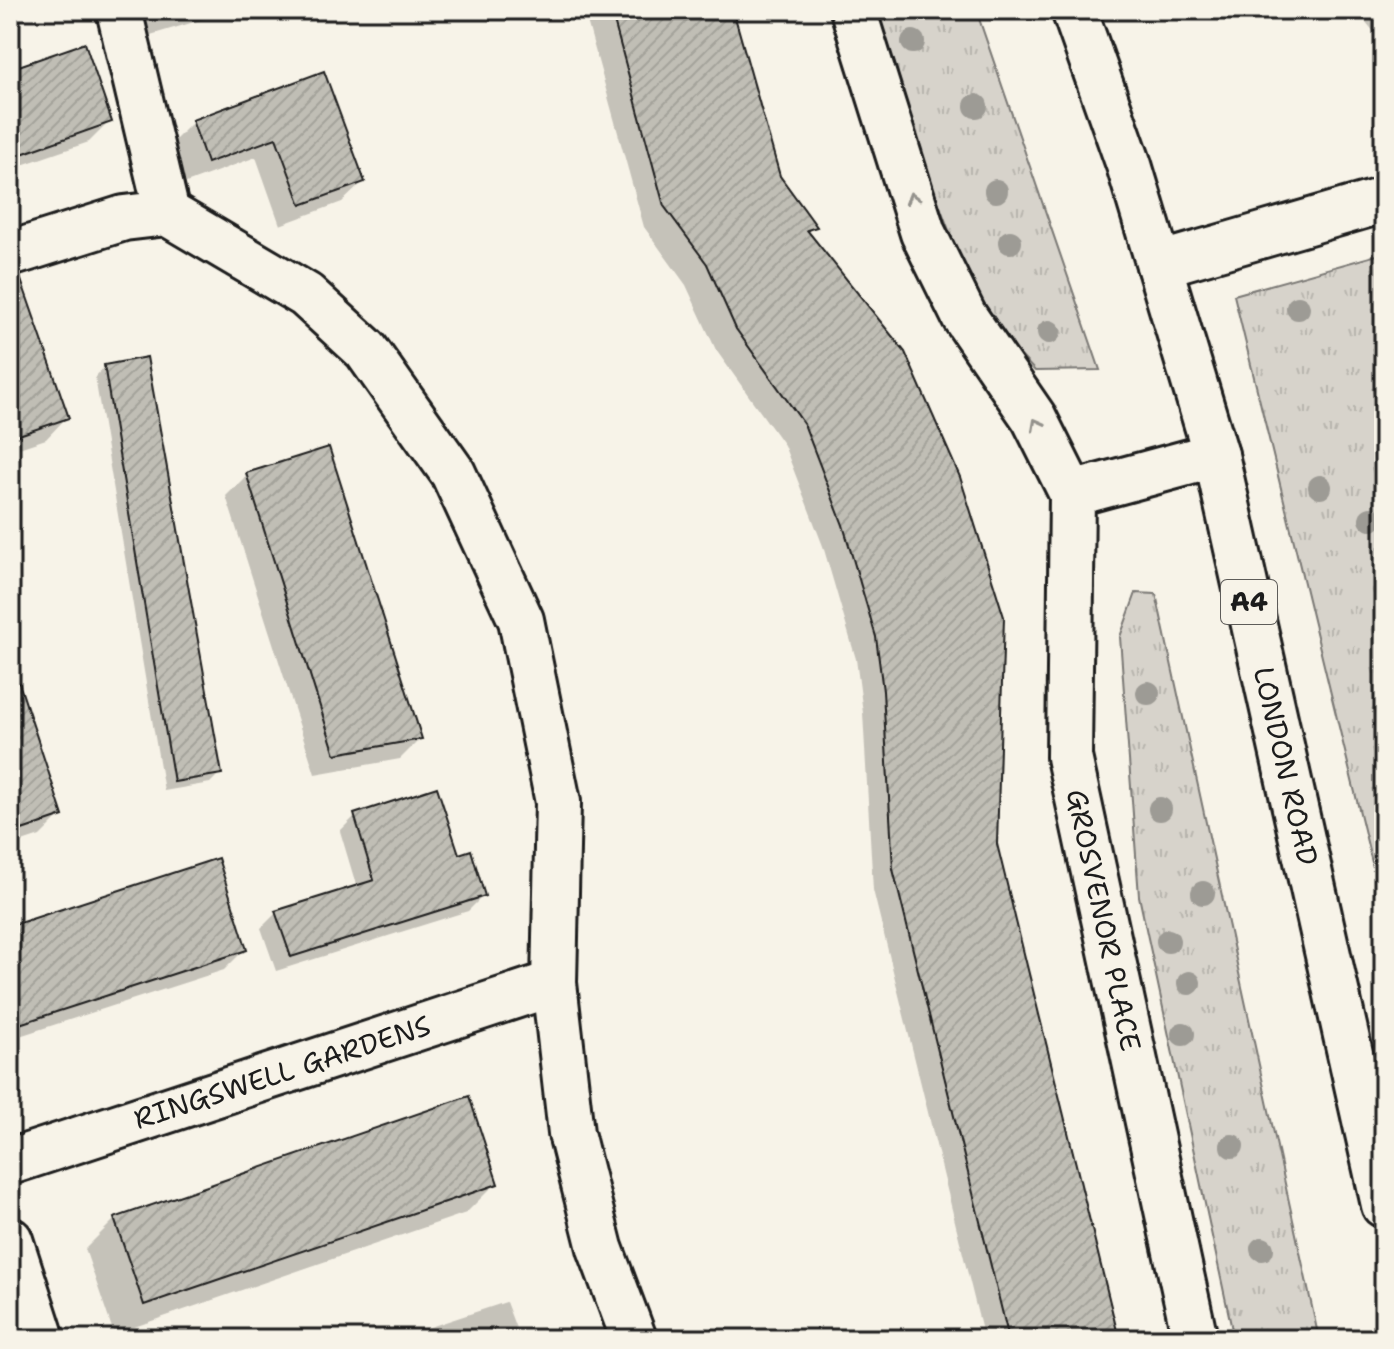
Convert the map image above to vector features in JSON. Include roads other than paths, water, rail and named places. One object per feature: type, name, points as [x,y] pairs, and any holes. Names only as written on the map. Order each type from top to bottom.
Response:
[{"type":"main road","points":[[119,10],[167,213]]},
{"type":"main road","name":"GROSVENOR PLACE","points":[[853,10],[923,233],[964,316],[1034,418],[1072,494],[1069,757],[1195,1339]]},
{"type":"main road","name":"LONDON ROAD","points":[[1074,10],[1129,165],[1216,455],[1384,1205]]},
{"type":"main road","points":[[1159,265],[1384,200]]},
{"type":"main road","points":[[10,254],[124,218],[167,213],[306,295],[366,350],[453,473],[521,620],[558,802],[554,983],[571,1133],[600,1248],[634,1339]]},
{"type":"main road","points":[[1072,494],[1216,455]]},
{"type":"main road","name":"RINGSWELL GARDENS","points":[[10,1162],[554,983]]},
{"type":"main road","points":[[10,1240],[42,1339]]}]
